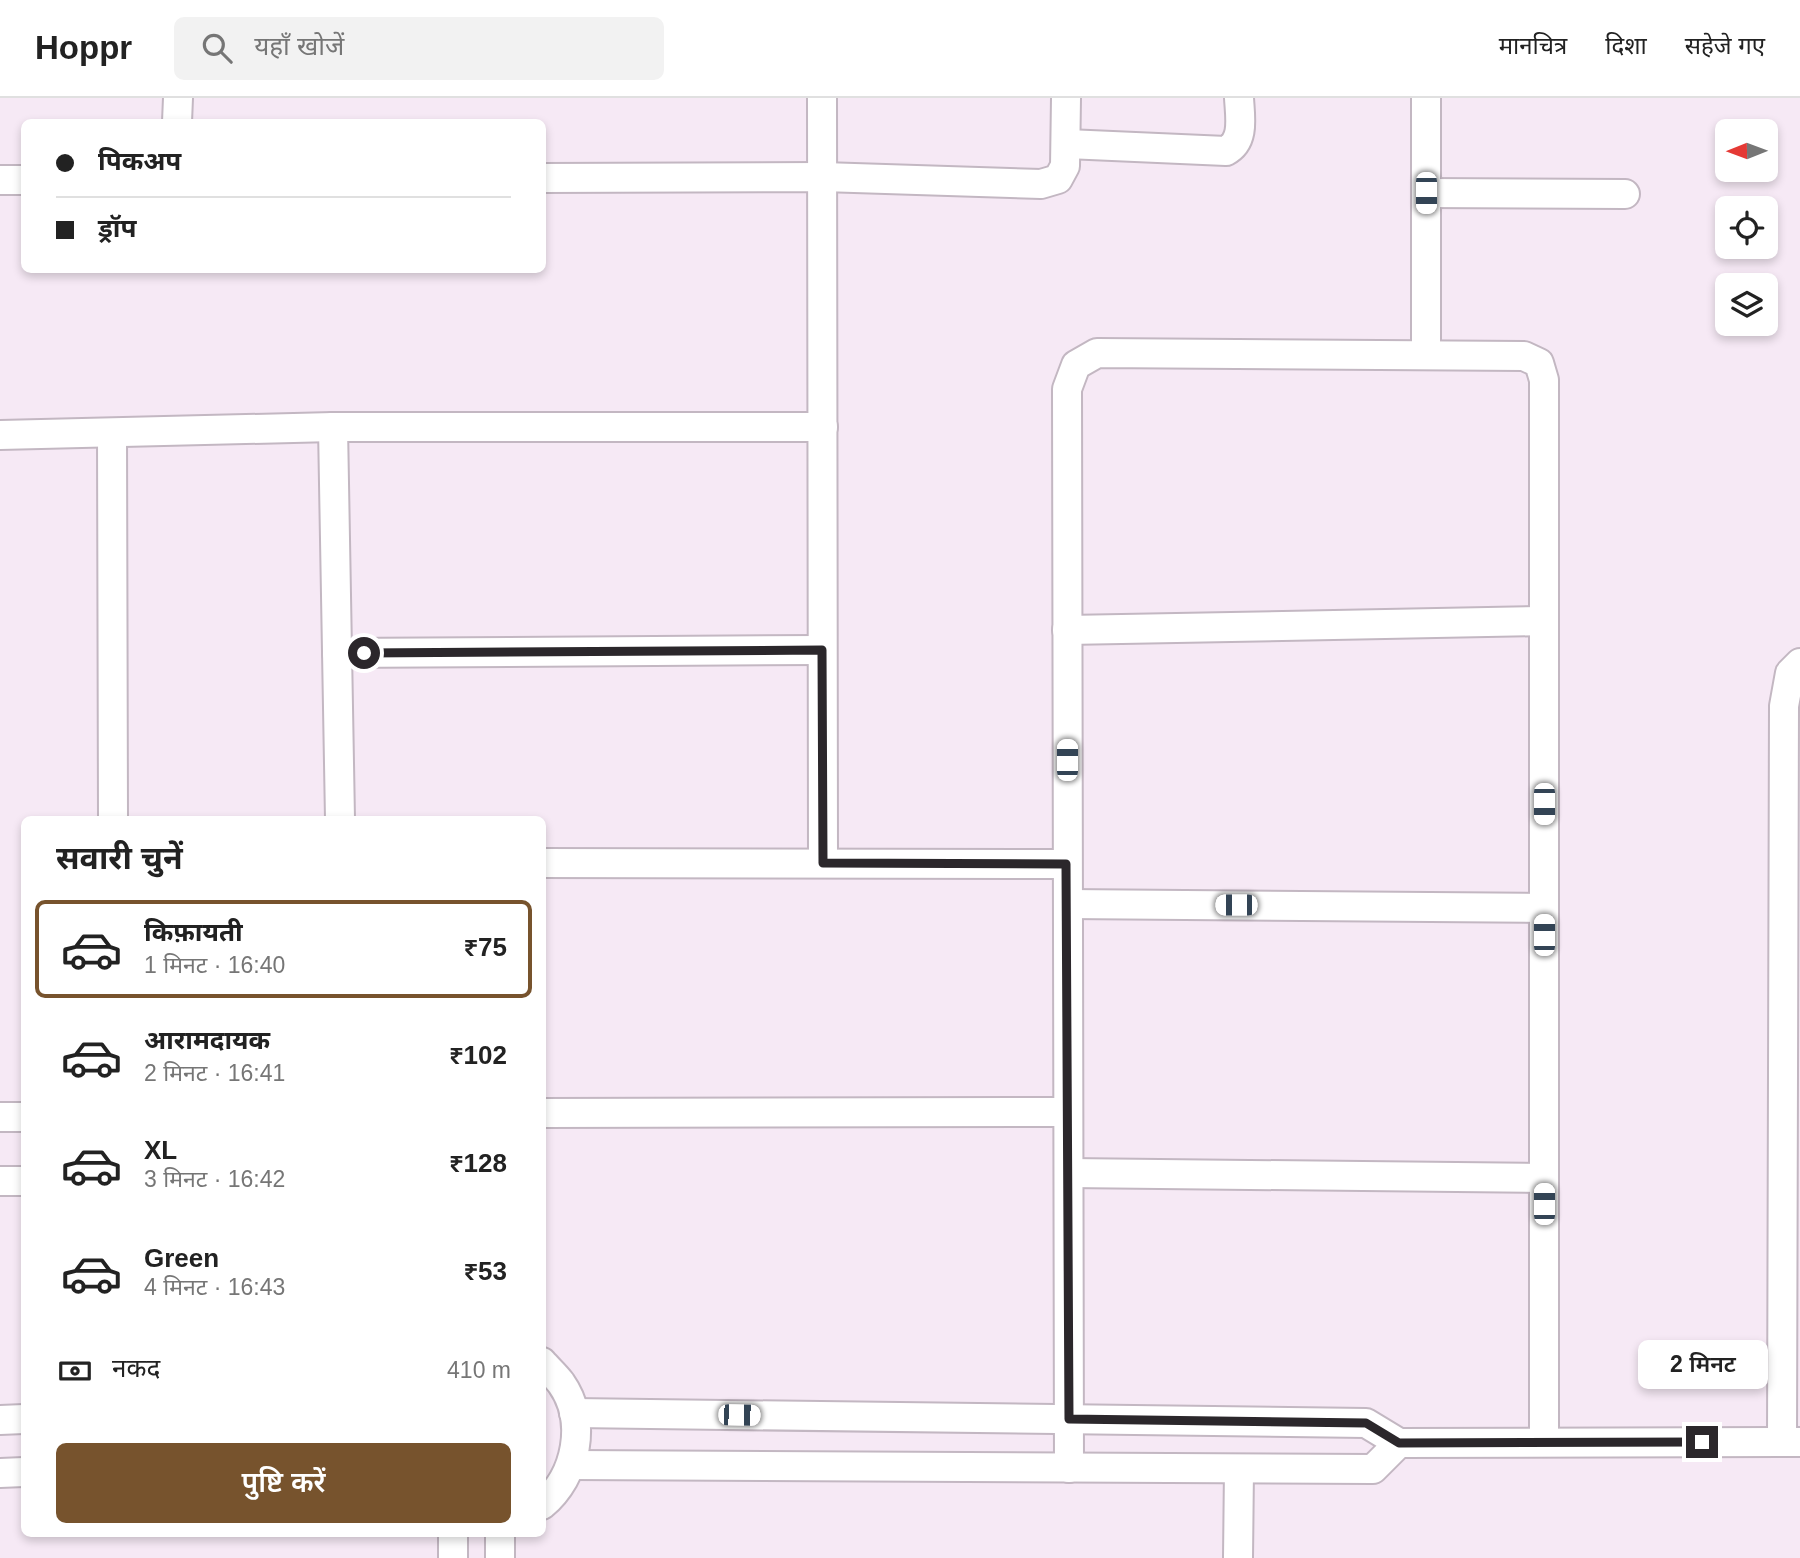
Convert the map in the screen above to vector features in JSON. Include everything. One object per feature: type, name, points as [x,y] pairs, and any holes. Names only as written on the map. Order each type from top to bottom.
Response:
[{"type":"street","points":[[177,119],[178,98]]},
{"type":"street","points":[[822,98],[823,863]]},
{"type":"street","points":[[546,178],[823,177],[1041,184],[1058,179],[1065,166],[1066,98]]},
{"type":"street","points":[[1067,144],[1226,151],[1235,146],[1240,135],[1239,98]]},
{"type":"street","points":[[1426,98],[1426,354]]},
{"type":"street","points":[[0,180],[21,180]]},
{"type":"street","points":[[1426,193],[1625,194]]},
{"type":"street","points":[[1069,1468],[1067,389],[1076,365],[1097,353],[1524,356],[1539,363],[1544,380],[1544,1442]]},
{"type":"street","points":[[0,435],[333,427],[823,427]]},
{"type":"street","points":[[333,427],[340,816]]},
{"type":"street","points":[[112,433],[113,816]]},
{"type":"street","points":[[1067,630],[1544,621]]},
{"type":"street","points":[[337,653],[822,650]]},
{"type":"street","points":[[574,1413],[1366,1423],[1399,1443],[1791,1442],[1784,706],[1790,673],[1800,663]]},
{"type":"street","points":[[546,863],[1066,864]]},
{"type":"street","points":[[1068,904],[1544,908]]},
{"type":"street","points":[[546,1113],[1068,1112]]},
{"type":"street","points":[[0,1117],[21,1117]]},
{"type":"street","points":[[1069,1173],[1544,1178]]},
{"type":"street","points":[[0,1181],[21,1181]]},
{"type":"street","points":[[546,1366],[562,1384],[574,1413],[576,1439],[571,1465],[556,1494],[546,1503]]},
{"type":"street","points":[[0,1420],[21,1419]]},
{"type":"street","points":[[571,1465],[1373,1469],[1399,1443]]},
{"type":"street","points":[[1238,1469],[1238,1558]]},
{"type":"street","points":[[0,1473],[21,1472]]},
{"type":"street","points":[[453,1537],[453,1558]]},
{"type":"street","points":[[500,1537],[500,1558]]},
{"type":"route","points":[[364,653],[822,650],[823,863],[1066,864],[1069,1419],[1366,1423],[1399,1443],[1702,1442]]}]
